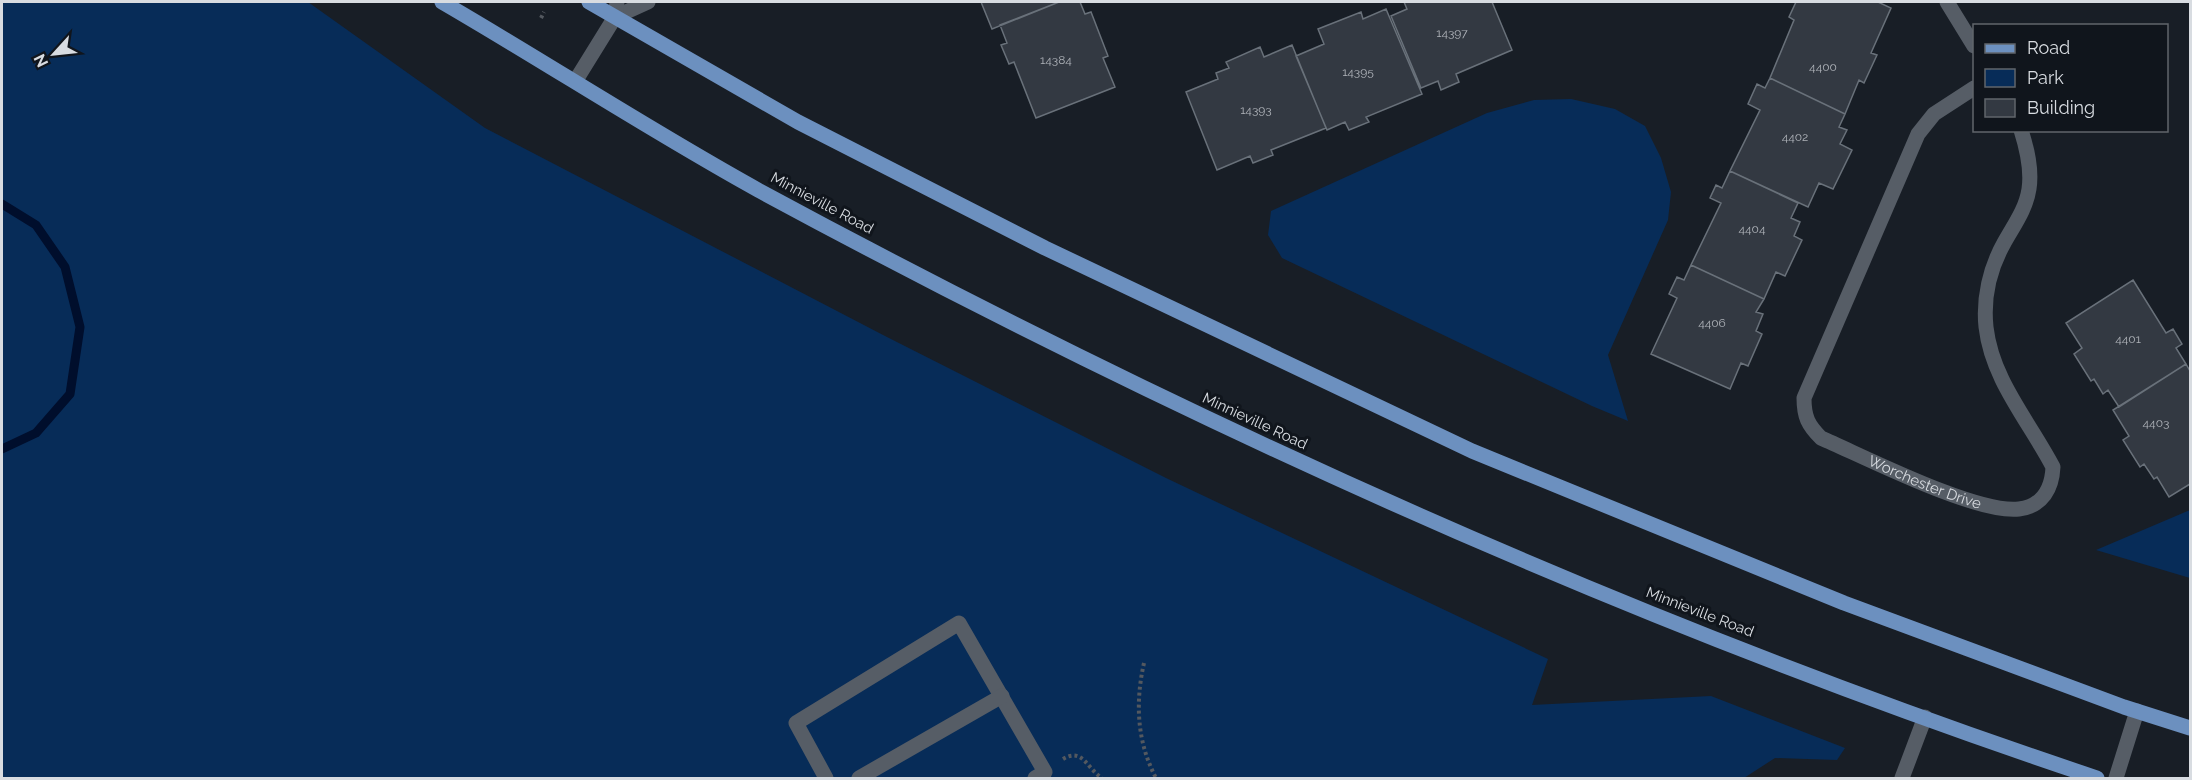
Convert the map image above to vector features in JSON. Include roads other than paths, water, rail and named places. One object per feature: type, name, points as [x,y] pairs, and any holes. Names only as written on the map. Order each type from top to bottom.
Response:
[{"type":"main road","name":"Minnieville Road","points":[[442,2],[754,188],[986,311],[1208,420],[1357,488],[1635,606],[1925,717],[2097,778]]},
{"type":"main road","points":[[589,2],[798,122],[1046,248],[1472,451],[1844,603],[2137,711],[2190,728]]},
{"type":"street","points":[[576,80],[615,17],[617,2]]},
{"type":"street","points":[[615,17],[648,2]]},
{"type":"street","points":[[1947,2],[1973,44]]},
{"type":"street","name":"Worchester Drive","points":[[1973,89],[1934,114],[1918,134],[1804,398],[1804,415],[1810,427],[1821,438],[1956,496],[2000,508],[2020,509],[2039,501],[2049,491],[2053,467],[2006,387],[1992,358],[1986,326],[1986,294],[1993,269],[2024,209],[2029,188],[2028,154],[2022,132]]},
{"type":"street","points":[[826,778],[796,723],[959,623],[1002,696],[1039,774]]},
{"type":"street","points":[[859,778],[1002,696]]},
{"type":"street","points":[[2116,778],[2137,711]]},
{"type":"street","points":[[1902,778],[1925,717]]},
{"type":"waterway","points":[[2,204],[36,225],[65,267],[80,327],[70,394],[36,433],[2,449]]}]
